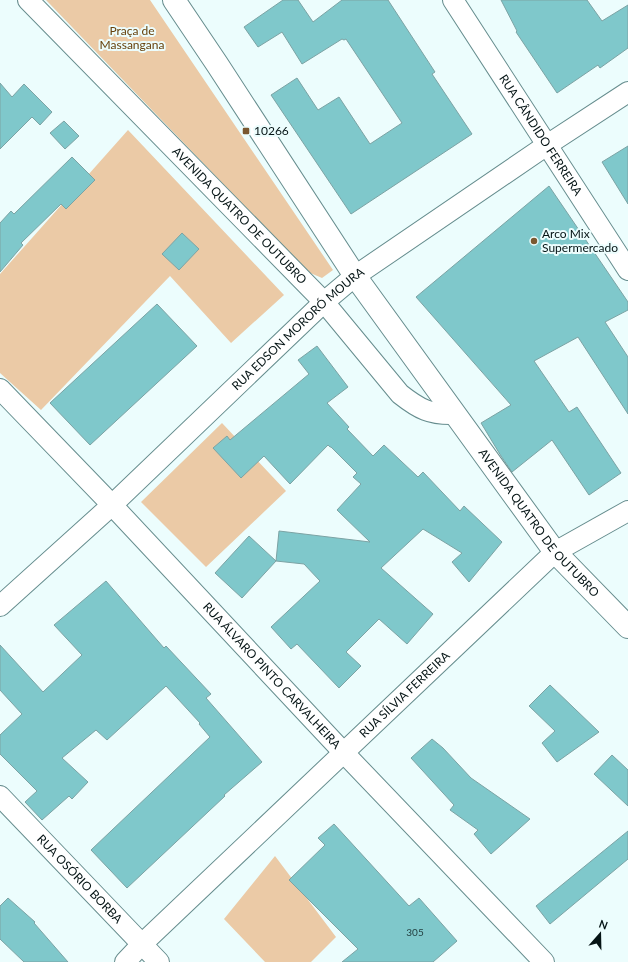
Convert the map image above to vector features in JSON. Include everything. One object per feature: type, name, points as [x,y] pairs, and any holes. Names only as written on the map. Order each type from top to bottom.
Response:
[{"type":"main road","name":"AVENIDA QUATRO DE OUTUBRO","points":[[174,0],[355,276],[555,552],[628,627]]},
{"type":"street","name":"AVENIDA QUATRO DE OUTUBRO","points":[[28,0],[324,302],[400,394],[412,403],[430,412],[455,414]]},
{"type":"street","name":"RUA CÂNDIDO FERREIRA","points":[[453,0],[628,270]]},
{"type":"street","name":"RUA EDSON MORORÓ MOURA","points":[[0,606],[112,505],[324,302],[355,276],[547,145],[628,92]]},
{"type":"street","name":"RUA ÁLVARO PINTO CARVALHEIRA","points":[[0,389],[112,505],[344,753],[544,962]]},
{"type":"street","name":"RUA SÍLVIA FERREIRA","points":[[125,962],[142,944],[555,552],[628,511]]},
{"type":"street","name":"RUA OSÓRIO BORBA","points":[[0,796],[159,962]]},
{"type":"green space","name":"Praça de Massangana","points":[[46,0],[150,0],[333,270],[322,278],[308,272]]},
{"type":"green space","points":[[128,130],[284,295],[231,343],[170,276],[41,410],[0,373],[0,274]]},
{"type":"green space","points":[[222,423],[286,491],[206,567],[141,502]]},
{"type":"green space","points":[[275,856],[336,937],[311,962],[265,962],[224,919]]},
{"type":"building","points":[[283,0],[298,0],[313,22],[342,0],[388,0],[435,72],[432,74],[472,134],[351,214],[271,95],[297,78],[318,110],[339,97],[370,144],[402,123],[346,39],[342,39],[302,64],[282,32],[258,47],[244,27]]},
{"type":"building","points":[[501,0],[587,0],[602,21],[628,5],[628,48],[600,68],[598,65],[557,93],[516,32],[517,31]]},
{"type":"building","points":[[0,83],[12,97],[24,84],[52,112],[40,125],[32,117],[0,149]]},
{"type":"building","points":[[64,121],[79,136],[65,149],[50,133]]},
{"type":"building","points":[[628,146],[628,204],[602,162]]},
{"type":"building","points":[[72,157],[95,180],[66,209],[61,204],[21,243],[23,245],[0,272],[0,223],[11,211],[14,214]]},
{"type":"building","name":"Arco Mix Supermercado","points":[[549,186],[628,302],[628,310],[605,322],[628,357],[628,414],[578,337],[534,361],[569,412],[577,407],[621,473],[589,495],[552,440],[512,472],[481,423],[511,405],[416,297]]},
{"type":"building","points":[[182,233],[199,249],[179,270],[162,254]]},
{"type":"building","points":[[157,304],[197,346],[90,445],[50,403]]},
{"type":"building","points":[[317,346],[348,387],[327,403],[349,427],[347,429],[373,456],[384,445],[418,477],[423,472],[460,511],[464,506],[502,542],[469,582],[452,562],[462,553],[423,529],[381,568],[433,614],[407,644],[379,619],[346,652],[361,666],[339,688],[297,644],[291,649],[271,627],[320,581],[304,564],[276,561],[279,531],[370,542],[337,510],[361,484],[353,477],[357,473],[328,445],[290,484],[264,456],[241,478],[213,448],[227,436],[230,440],[309,374],[298,360]]},
{"type":"building","points":[[249,536],[276,561],[242,598],[215,573]]},
{"type":"building","points":[[106,581],[164,648],[166,646],[211,694],[206,698],[262,762],[224,795],[225,796],[127,888],[91,850],[210,737],[199,724],[200,723],[166,686],[107,740],[96,730],[62,758],[88,782],[72,799],[69,796],[42,820],[25,802],[37,791],[0,754],[0,735],[22,714],[0,690],[0,645],[43,692],[82,655],[54,625]]},
{"type":"building","points":[[550,685],[599,732],[557,762],[542,743],[555,731],[529,706]]},
{"type":"building","points":[[432,739],[443,748],[471,778],[530,819],[491,854],[474,834],[478,830],[450,810],[454,805],[411,758]]},
{"type":"building","points":[[612,755],[628,770],[628,806],[594,774]]},
{"type":"building","points":[[334,824],[409,906],[419,898],[457,941],[433,962],[342,962],[358,949],[289,880],[325,845],[318,838]]},
{"type":"building","points":[[628,831],[628,859],[550,924],[536,906]]},
{"type":"building","points":[[8,898],[35,922],[34,923],[68,962],[24,962],[0,939],[0,906]]},
{"type":"place","name":"10266","points":[[246,131]]},
{"type":"place","name":"Arco Mix Supermercado","points":[[534,241]]}]
